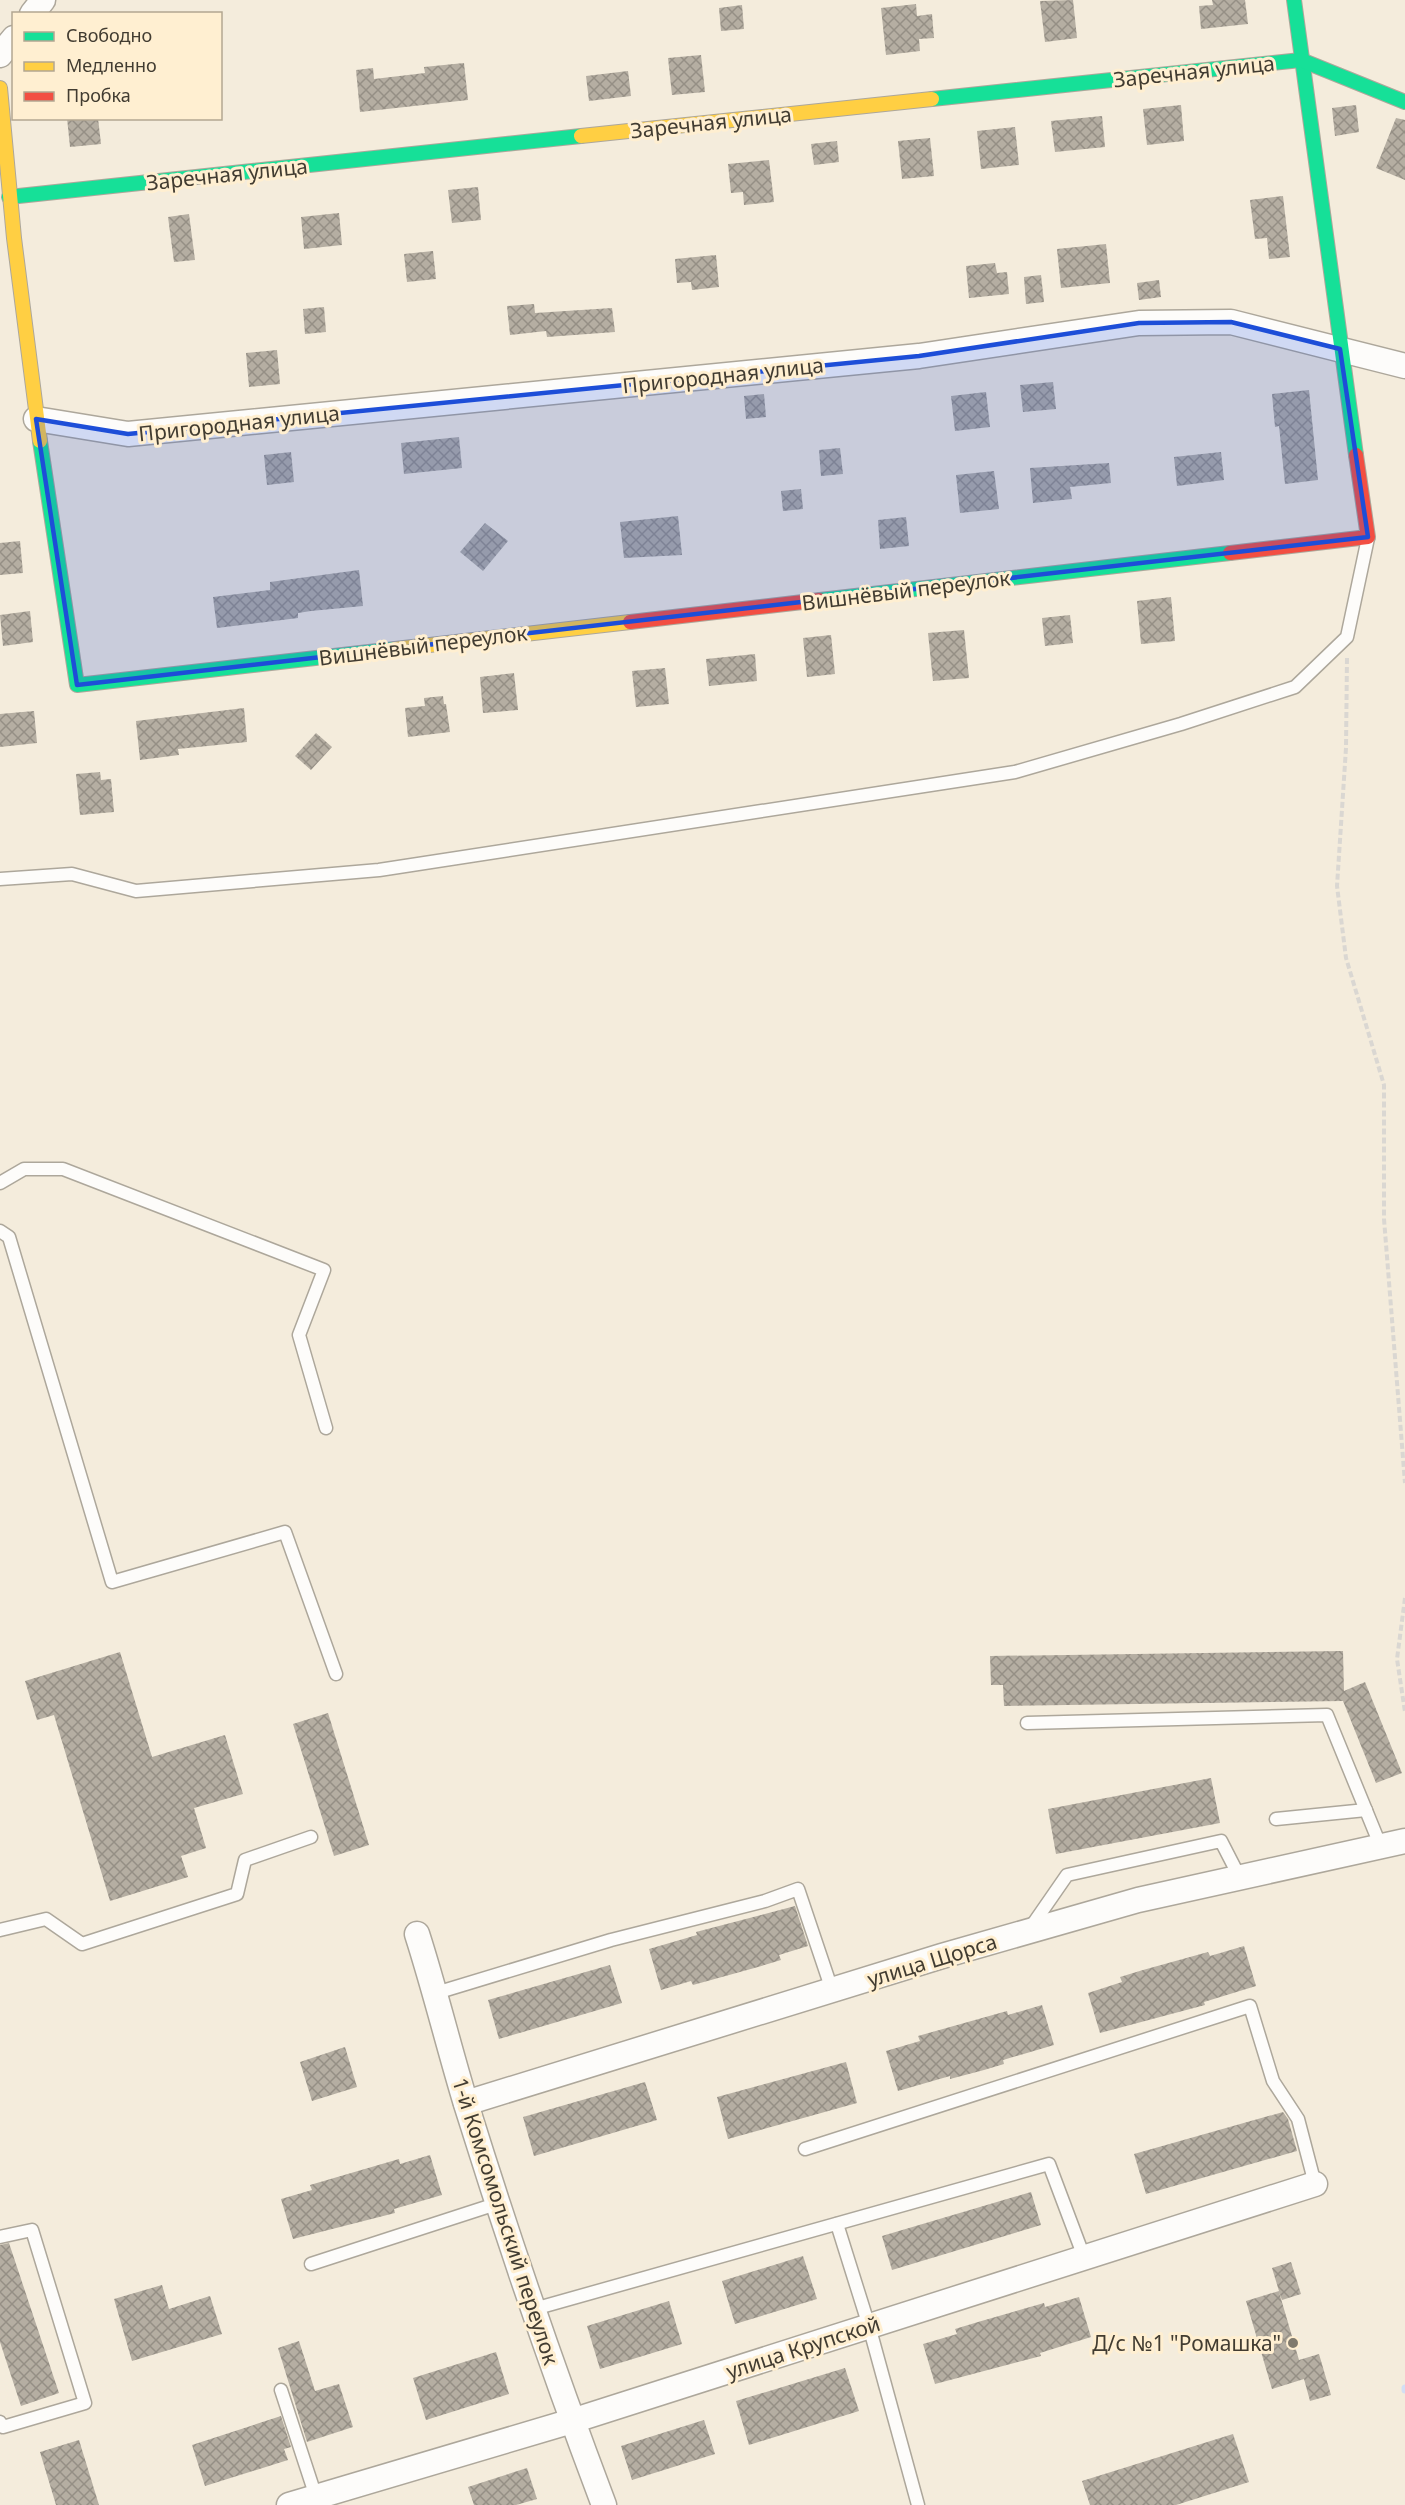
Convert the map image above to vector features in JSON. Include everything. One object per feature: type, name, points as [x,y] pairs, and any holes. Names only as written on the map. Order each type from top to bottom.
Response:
[{"type":"street","points":[[34,12],[43,0]]},
{"type":"street","points":[[1294,0],[1340,348],[1368,537]]},
{"type":"street","points":[[0,55],[12,40]]},
{"type":"street","name":"Заречная улица","points":[[4,197],[1301,60],[1405,102]]},
{"type":"street","name":"Вишнёвый переулок","points":[[0,87],[4,197],[77,685],[1368,537]]},
{"type":"street","name":"Пригородная улица","points":[[36,418],[128,434],[919,356],[1139,323],[1231,322],[1405,366]]},
{"type":"street","name":"улица Щорса","points":[[466,2103],[832,1990],[1138,1899],[1405,1841]]},
{"type":"street","name":"1-й Комсомольский переулок","points":[[417,1934],[436,1993],[466,2103],[572,2421],[604,2505]]},
{"type":"street","name":"улица Крупской","points":[[289,2505],[318,2501],[1316,2184]]},
{"type":"lane","points":[[0,879],[3,881],[72,874],[136,891],[379,870],[1015,772],[1181,724],[1295,687],[1347,637],[1368,537]]},
{"type":"lane","points":[[0,1183],[24,1169],[63,1169],[324,1270],[299,1335],[326,1428]]},
{"type":"lane","points":[[0,1231],[9,1237],[112,1582],[285,1532],[336,1674]]},
{"type":"lane","points":[[1028,1723],[1327,1715],[1381,1847]]},
{"type":"lane","points":[[1276,1820],[1366,1810]]},
{"type":"lane","points":[[0,1930],[46,1919],[82,1944],[237,1894],[245,1860],[312,1837]]},
{"type":"lane","points":[[1029,1931],[1067,1875],[1221,1841],[1240,1878]]},
{"type":"lane","points":[[436,1993],[611,1940],[765,1901],[798,1889],[832,1990]]},
{"type":"lane","points":[[805,2150],[1250,2006],[1273,2081],[1298,2119],[1316,2184]]},
{"type":"lane","points":[[534,2309],[1048,2164],[1084,2257]]},
{"type":"lane","points":[[311,2264],[499,2203]]},
{"type":"lane","points":[[837,2224],[869,2326],[918,2505]]},
{"type":"lane","points":[[0,2237],[32,2230],[85,2403],[3,2427],[0,2422]]},
{"type":"lane","points":[[281,2390],[318,2501]]},
{"type":"path","points":[[1347,637],[1346,748],[1337,886],[1346,958],[1384,1085],[1384,1218],[1405,1483]]},
{"type":"path","points":[[1405,1598],[1397,1659],[1405,1712]]},
{"type":"highlighted area","points":[[1231,322],[1340,349],[1368,537],[77,685],[36,419],[128,434],[919,356],[1139,323]]},
{"type":"building","points":[[1073,0],[1077,38],[1045,42],[1040,1]]},
{"type":"building","points":[[1212,0],[1245,0],[1248,24],[1201,29],[1199,6],[1213,5]]},
{"type":"building","points":[[916,4],[917,16],[932,14],[934,38],[919,39],[920,51],[886,55],[881,8]]},
{"type":"building","points":[[742,5],[744,29],[721,31],[719,8]]},
{"type":"building","points":[[701,55],[705,92],[672,95],[668,58]]},
{"type":"building","points":[[464,63],[468,100],[360,112],[356,70],[373,68],[374,79],[425,73],[424,67]]},
{"type":"building","points":[[628,71],[631,96],[589,101],[586,76]]},
{"type":"building","points":[[1181,105],[1184,141],[1147,145],[1143,109]]},
{"type":"building","points":[[1356,105],[1359,132],[1335,136],[1332,108]]},
{"type":"building","points":[[1102,116],[1105,147],[1055,152],[1051,121]]},
{"type":"building","points":[[1396,118],[1405,120],[1405,180],[1376,168]]},
{"type":"building","points":[[67,120],[98,120],[101,144],[70,147]]},
{"type":"building","points":[[1015,127],[1019,165],[981,169],[977,131]]},
{"type":"building","points":[[930,138],[934,176],[902,179],[898,141]]},
{"type":"building","points":[[837,141],[839,162],[814,165],[811,144]]},
{"type":"building","points":[[769,160],[774,202],[744,205],[743,192],[731,193],[728,164]]},
{"type":"building","points":[[478,187],[481,220],[452,223],[448,190]]},
{"type":"building","points":[[1283,196],[1290,257],[1269,259],[1267,238],[1255,239],[1250,200]]},
{"type":"building","points":[[339,213],[342,245],[304,249],[301,217]]},
{"type":"building","points":[[189,214],[195,260],[174,262],[168,217]]},
{"type":"building","points":[[1106,244],[1110,283],[1061,288],[1057,249]]},
{"type":"building","points":[[433,251],[436,279],[407,282],[404,254]]},
{"type":"building","points":[[716,255],[719,287],[692,290],[691,282],[677,283],[675,259]]},
{"type":"building","points":[[995,263],[997,273],[1007,272],[1009,294],[969,298],[966,266]]},
{"type":"building","points":[[1041,275],[1044,302],[1026,304],[1024,277]]},
{"type":"building","points":[[1159,280],[1161,297],[1139,300],[1137,283]]},
{"type":"building","points":[[534,304],[535,313],[612,308],[615,332],[547,337],[546,331],[510,335],[507,306]]},
{"type":"building","points":[[324,307],[326,332],[305,334],[303,309]]},
{"type":"building","points":[[277,350],[280,384],[249,387],[246,353]]},
{"type":"building","points":[[1053,382],[1056,409],[1023,412],[1020,385]]},
{"type":"building","points":[[1309,390],[1318,480],[1285,484],[1279,426],[1275,427],[1272,394]]},
{"type":"building","points":[[986,392],[990,427],[955,431],[951,396]]},
{"type":"building","points":[[764,394],[766,417],[746,419],[744,396]]},
{"type":"building","points":[[459,437],[462,468],[404,474],[401,443]]},
{"type":"building","points":[[840,448],[843,474],[821,476],[819,450]]},
{"type":"building","points":[[291,452],[294,482],[267,485],[264,455]]},
{"type":"building","points":[[1221,452],[1224,480],[1177,486],[1174,457]]},
{"type":"building","points":[[1109,463],[1111,483],[1070,487],[1072,499],[1033,503],[1030,468]]},
{"type":"building","points":[[994,471],[999,509],[960,513],[956,475]]},
{"type":"building","points":[[801,489],[803,509],[783,511],[781,491]]},
{"type":"building","points":[[678,516],[682,555],[624,558],[620,522]]},
{"type":"building","points":[[906,517],[909,546],[880,549],[878,520]]},
{"type":"building","points":[[485,523],[508,541],[483,571],[460,552]]},
{"type":"building","points":[[20,541],[23,573],[0,575],[0,543]]},
{"type":"building","points":[[359,570],[363,606],[311,611],[298,613],[298,618],[217,628],[213,597],[270,590],[270,582]]},
{"type":"building","points":[[1171,597],[1175,641],[1141,644],[1137,601]]},
{"type":"building","points":[[30,611],[33,642],[3,646],[0,615]]},
{"type":"building","points":[[1070,615],[1073,643],[1045,646],[1042,618]]},
{"type":"building","points":[[964,630],[969,678],[933,681],[928,633]]},
{"type":"building","points":[[831,635],[835,674],[807,677],[803,638]]},
{"type":"building","points":[[755,654],[757,681],[709,686],[706,659]]},
{"type":"building","points":[[665,668],[669,704],[636,707],[632,671]]},
{"type":"building","points":[[514,673],[518,710],[483,713],[480,677]]},
{"type":"building","points":[[443,696],[450,732],[408,737],[405,708],[425,706],[424,698]]},
{"type":"building","points":[[244,708],[247,742],[178,749],[179,755],[140,760],[136,721]]},
{"type":"building","points":[[34,711],[37,743],[0,747],[0,714]]},
{"type":"building","points":[[316,733],[332,747],[311,770],[295,756]]},
{"type":"building","points":[[100,772],[101,780],[111,779],[114,812],[80,815],[76,774]]},
{"type":"building","points":[[1343,1651],[1344,1691],[1365,1682],[1402,1773],[1376,1783],[1343,1701],[1004,1706],[1003,1685],[991,1685],[990,1656]]},
{"type":"building","points":[[120,1652],[152,1757],[225,1735],[243,1794],[194,1808],[206,1848],[181,1856],[188,1877],[110,1901],[54,1715],[37,1720],[25,1681]]},
{"type":"building","points":[[328,1713],[369,1845],[334,1856],[293,1724]]},
{"type":"building","points":[[1211,1778],[1220,1823],[1056,1854],[1048,1809]]},
{"type":"building","points":[[795,1906],[808,1946],[779,1955],[781,1960],[758,1967],[693,1985],[691,1981],[661,1990],[649,1949],[697,1935],[696,1932]]},
{"type":"building","points":[[1244,1946],[1256,1986],[1204,2002],[1205,2005],[1100,2033],[1088,1993],[1122,1982],[1120,1977],[1143,1970],[1208,1952],[1210,1956]]},
{"type":"building","points":[[610,1965],[622,2003],[499,2039],[488,2000]]},
{"type":"building","points":[[1042,2005],[1054,2045],[1003,2060],[1004,2064],[984,2070],[950,2079],[950,2076],[898,2091],[886,2051],[920,2041],[918,2036],[1007,2011],[1008,2015]]},
{"type":"building","points":[[345,2047],[357,2087],[312,2101],[300,2062]]},
{"type":"building","points":[[846,2062],[857,2103],[728,2139],[717,2097]]},
{"type":"building","points":[[645,2082],[657,2120],[534,2156],[523,2117]]},
{"type":"building","points":[[1283,2112],[1288,2119],[1297,2151],[1146,2194],[1134,2154]]},
{"type":"building","points":[[430,2155],[442,2195],[394,2209],[395,2213],[293,2239],[281,2199],[312,2190],[310,2185],[399,2159],[400,2164]]},
{"type":"building","points":[[1031,2192],[1041,2225],[892,2270],[882,2236]]},
{"type":"building","points":[[9,2243],[59,2393],[21,2406],[0,2342],[0,2245]]},
{"type":"building","points":[[803,2256],[817,2299],[735,2324],[722,2281]]},
{"type":"building","points":[[1291,2262],[1301,2294],[1282,2300],[1279,2292],[1299,2360],[1319,2354],[1331,2395],[1310,2401],[1304,2379],[1272,2389],[1246,2301],[1279,2291],[1272,2268]]},
{"type":"building","points":[[162,2285],[169,2309],[210,2296],[222,2334],[132,2361],[114,2299]]},
{"type":"building","points":[[1079,2297],[1091,2337],[1040,2353],[1041,2356],[935,2384],[923,2344],[957,2334],[955,2329],[978,2322],[1044,2303],[1045,2307]]},
{"type":"building","points":[[669,2301],[682,2344],[600,2369],[587,2326]]},
{"type":"building","points":[[299,2341],[315,2391],[339,2384],[353,2427],[307,2442],[278,2348]]},
{"type":"building","points":[[496,2352],[509,2394],[426,2420],[413,2378]]},
{"type":"building","points":[[845,2368],[859,2411],[749,2445],[736,2401]]},
{"type":"building","points":[[281,2416],[291,2447],[284,2449],[288,2460],[205,2486],[192,2445]]},
{"type":"building","points":[[704,2420],[715,2454],[632,2480],[621,2446]]},
{"type":"building","points":[[1233,2434],[1249,2482],[1176,2505],[1090,2505],[1082,2481]]},
{"type":"building","points":[[79,2440],[99,2505],[56,2505],[40,2452]]},
{"type":"building","points":[[527,2468],[537,2499],[516,2505],[474,2505],[468,2487]]},
{"type":"traffic: fast","points":[[1294,0],[1356,455]]},
{"type":"traffic: fast","points":[[932,99],[1301,60],[1405,102]]},
{"type":"traffic: fast","points":[[9,197],[581,136]]},
{"type":"traffic: fast","points":[[40,441],[77,685],[395,649]]},
{"type":"traffic: fast","points":[[820,600],[1230,553]]},
{"type":"traffic: slow","points":[[0,88],[14,238],[40,441]]},
{"type":"traffic: slow","points":[[581,136],[932,99]]},
{"type":"traffic: slow","points":[[395,649],[630,622]]},
{"type":"traffic: jam","points":[[1230,553],[1368,537],[1356,455]]},
{"type":"traffic: jam","points":[[630,622],[820,600]]},
{"type":"place","name":"Д/с №1 \"Ромашка\"","points":[[1293,2343]]}]
